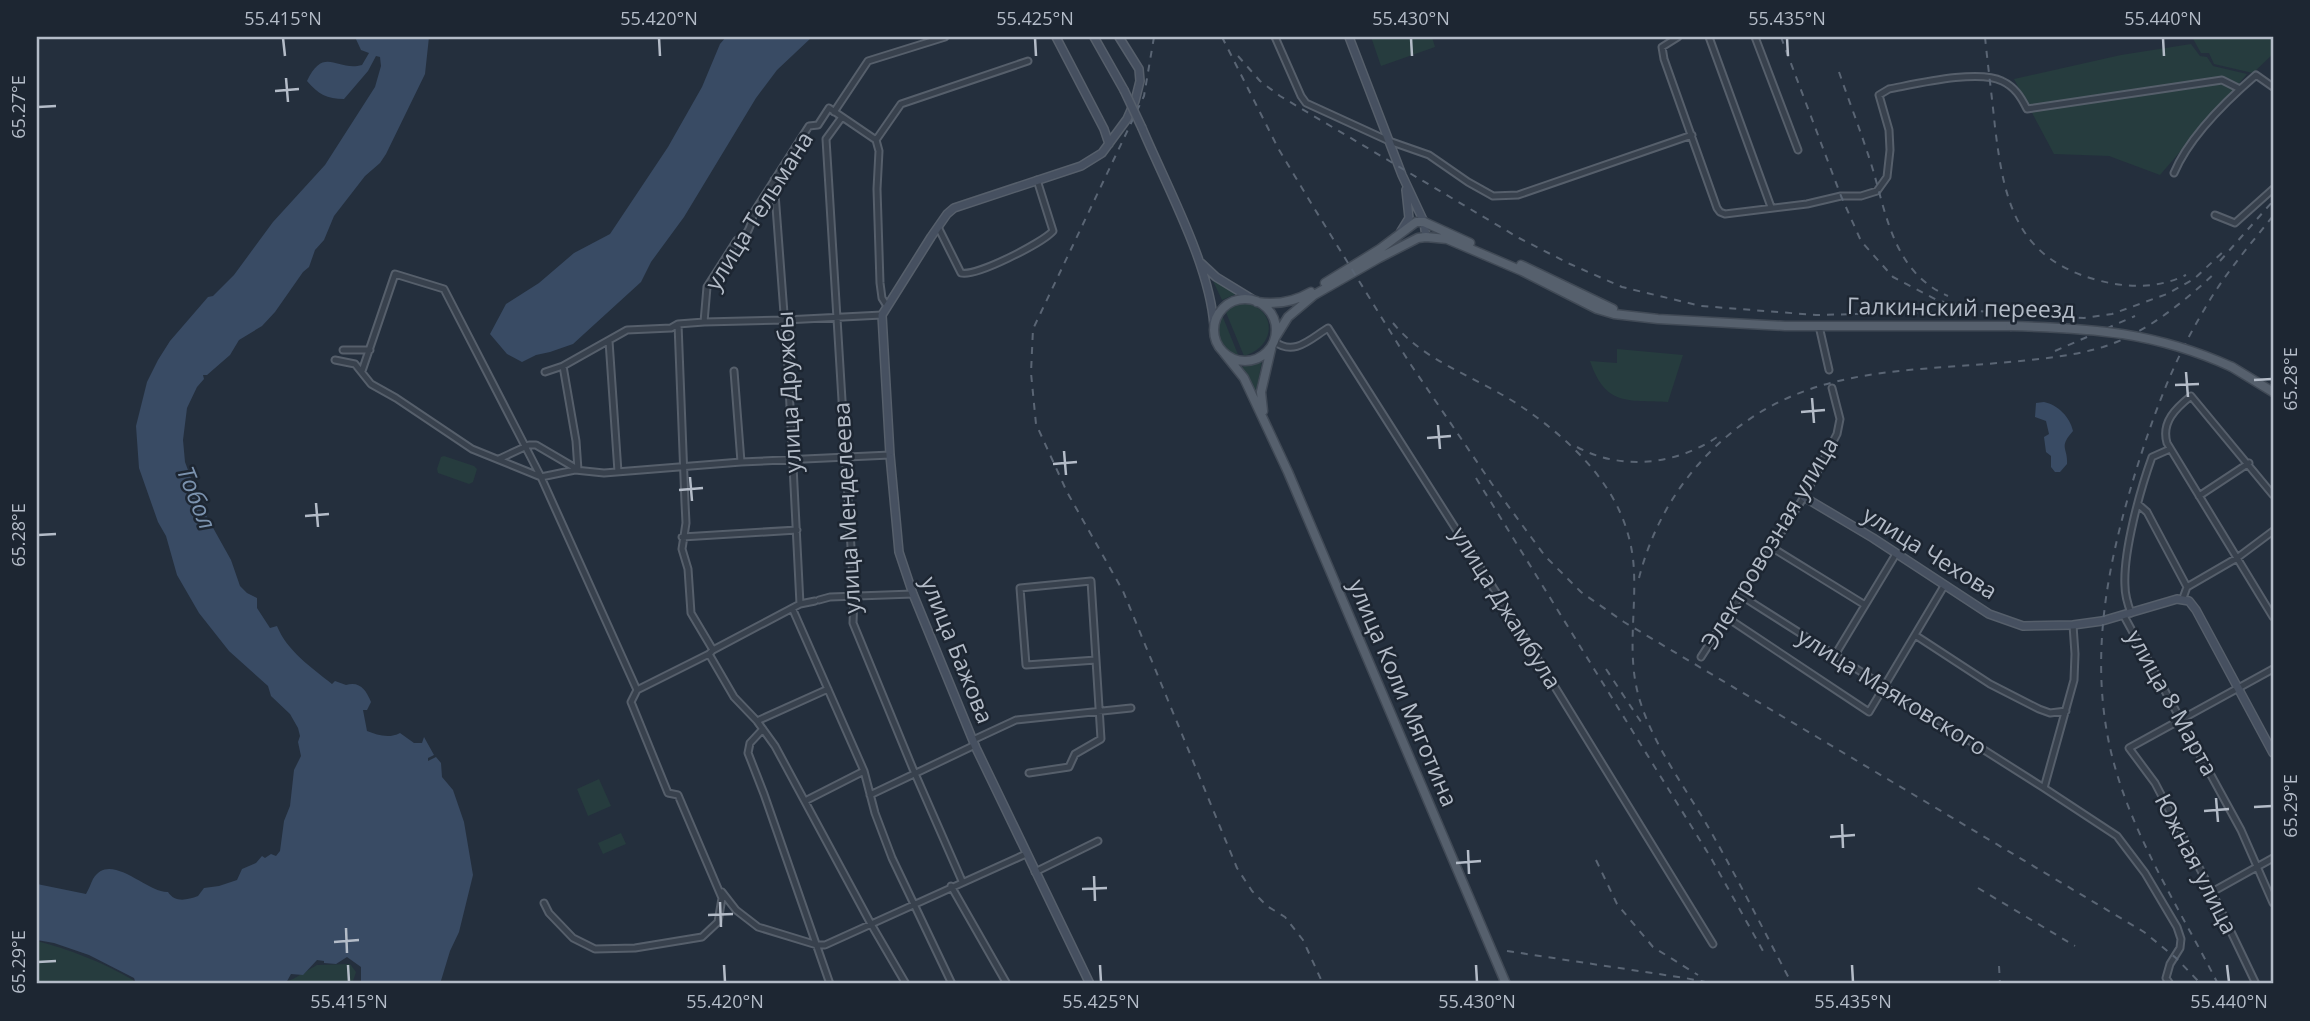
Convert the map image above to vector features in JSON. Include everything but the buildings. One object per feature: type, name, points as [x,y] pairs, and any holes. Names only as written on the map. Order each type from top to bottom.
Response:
[{"type":"main road","points":[[1056,37],[1104,129],[1109,144]]},
{"type":"main road","points":[[1094,37],[1142,128],[1199,261],[1211,302],[1215,340],[1224,353],[1237,360],[1252,360],[1266,353],[1288,317],[1314,295],[1379,258],[1418,238],[1426,237],[1423,218],[1402,175],[1349,37]]},
{"type":"main road","points":[[882,315],[947,214],[964,203],[1087,163],[1109,144],[1127,119],[1140,81],[1139,69],[1119,37]]},
{"type":"main road","points":[[1398,236],[1409,218],[1402,175]]},
{"type":"main road","points":[[1214,326],[1218,314],[1226,305],[1237,300],[1282,303],[1303,297],[1423,218]]},
{"type":"main road","name":"Галкинский переезд","points":[[1423,218],[1435,228],[1536,271],[1605,306],[1636,316]]},
{"type":"main road","name":"Галкинский переезд","points":[[1426,237],[1447,239],[1484,254],[1597,309],[1614,314],[1700,322],[1819,326],[2010,326],[2089,329],[2131,334],[2188,348],[2232,367],[2273,392]]},
{"type":"main road","points":[[1199,261],[1216,278],[1267,309],[1274,320],[1273,341]]},
{"type":"main road","name":"улица Бажова","points":[[882,315],[899,552],[913,594],[974,742],[1090,984]]},
{"type":"main road","name":"улица Коли Мяготина","points":[[1264,418],[1261,392],[1273,341]]},
{"type":"main road","name":"улица Коли Мяготина","points":[[1224,353],[1241,374],[1264,418],[1506,984]]},
{"type":"main road","name":"улица Чехова","points":[[1804,497],[1989,614],[2023,626],[2073,625],[2127,614],[2183,598]]},
{"type":"main road","points":[[2183,598],[2196,610],[2273,753]]},
{"type":"street","name":"улица Тельмана","points":[[704,322],[707,287],[737,240],[743,238],[751,226],[754,212],[809,126],[818,125],[832,110],[868,61],[945,37]]},
{"type":"street","points":[[1275,37],[1306,103],[1389,141],[1429,155],[1493,196],[1518,195],[1692,135]]},
{"type":"street","points":[[1678,37],[1662,47],[1664,59],[1717,208],[1726,214],[1807,204],[1841,195],[1861,196],[1877,191],[1883,185],[1890,166],[1889,131],[1879,95],[1889,89],[1972,76],[1990,76],[2003,81],[2018,92],[2027,109],[2222,79],[2241,89]]},
{"type":"street","points":[[1709,37],[1771,207]]},
{"type":"street","points":[[1755,37],[1798,150]]},
{"type":"street","points":[[876,140],[901,104],[1028,61]]},
{"type":"street","points":[[2174,173],[2181,156],[2256,75],[2273,87]]},
{"type":"street","points":[[832,110],[876,140],[880,151],[877,189],[880,283],[882,298],[887,306]]},
{"type":"street","name":"улица Менделеева","points":[[842,117],[826,139],[854,596],[853,623],[962,881]]},
{"type":"street","name":"улица Дружбы","points":[[774,180],[785,320],[800,604]]},
{"type":"street","points":[[938,227],[964,275],[995,265],[1046,239],[1053,231],[1038,180]]},
{"type":"street","points":[[2215,215],[2235,223],[2273,189]]},
{"type":"street","points":[[362,371],[396,274],[444,289],[541,477],[637,690]]},
{"type":"street","points":[[545,372],[563,366],[626,330],[671,328],[678,324],[704,322],[882,315]]},
{"type":"street","points":[[678,324],[685,523],[682,549],[690,583],[691,613],[734,697],[757,720],[775,746],[906,984]]},
{"type":"street","points":[[1819,326],[1829,370]]},
{"type":"street","name":"улица Джамбула","points":[[1273,341],[1283,348],[1293,348],[1328,328],[1515,622],[1713,944]]},
{"type":"street","points":[[609,341],[618,472]]},
{"type":"street","points":[[342,350],[370,350]]},
{"type":"street","points":[[335,360],[355,364],[371,384],[472,449],[541,477],[578,470]]},
{"type":"street","points":[[563,366],[576,441],[578,470]]},
{"type":"street","points":[[734,371],[741,463]]},
{"type":"street","name":"Электровозная улица","points":[[1701,657],[1804,497],[1840,427],[1832,388]]},
{"type":"street","points":[[2273,495],[2191,396],[2176,408],[2164,434],[2170,449],[2273,617]]},
{"type":"street","points":[[499,459],[533,444],[578,470],[594,473],[890,455]]},
{"type":"street","name":"улица 8 Марта","points":[[2170,449],[2152,457],[2139,505],[2126,566],[2124,588],[2127,614],[2246,840],[2273,903]]},
{"type":"street","points":[[2199,496],[2249,463]]},
{"type":"street","points":[[2139,505],[2147,512],[2187,587]]},
{"type":"street","points":[[682,537],[797,530]]},
{"type":"street","points":[[2183,598],[2187,587],[2237,558],[2273,531]]},
{"type":"street","points":[[1771,547],[1865,605]]},
{"type":"street","points":[[1835,655],[1896,554]]},
{"type":"street","points":[[1029,773],[1069,767],[1075,754],[1101,739],[1100,712],[1091,580],[1020,588],[1026,665],[1096,660]]},
{"type":"street","points":[[1726,617],[1869,712],[1944,586]]},
{"type":"street","points":[[544,903],[549,914],[573,938],[595,949],[635,948],[702,937],[718,922],[722,898],[678,795],[668,793],[631,702],[637,690],[800,604],[854,596],[913,594]]},
{"type":"street","name":"улица Маяковского","points":[[1740,595],[2118,836],[2145,873],[2177,927],[2181,939],[2180,948],[2170,964],[2166,978],[2170,984]]},
{"type":"street","points":[[793,610],[864,771],[892,858],[953,984]]},
{"type":"street","points":[[2044,789],[2074,680],[2076,654],[2073,625]]},
{"type":"street","points":[[1915,635],[1990,684],[2039,709],[2050,713],[2066,711]]},
{"type":"street","points":[[2181,719],[2273,668]]},
{"type":"street","points":[[757,720],[828,689]]},
{"type":"street","points":[[869,793],[915,773],[1016,720],[1131,708]]},
{"type":"street","name":"Южная улица","points":[[2181,719],[2129,748],[2155,783],[2213,892],[2256,984]]},
{"type":"street","points":[[763,729],[750,743],[748,753],[830,984]]},
{"type":"street","points":[[805,801],[864,771]]},
{"type":"street","points":[[1035,872],[1098,841]]},
{"type":"street","points":[[718,887],[736,910],[758,927],[817,945],[871,924],[1026,854]]},
{"type":"street","points":[[2213,892],[2273,858]]},
{"type":"street","points":[[951,886],[1007,984]]},
{"type":"green space","points":[[1371,37],[1432,37],[1435,47],[1381,66]]},
{"type":"green space","points":[[2192,37],[2273,37],[2273,54],[2253,73],[2214,64],[2209,53],[2201,53]]},
{"type":"green space","points":[[2191,44],[2200,56],[2207,57],[2213,66],[2247,74],[2160,175],[2109,156],[2054,154],[2014,79],[2121,55]]},
{"type":"green space","points":[[1213,281],[1233,290],[1236,294],[1222,300]]},
{"type":"green space","points":[[1237,303],[1250,304],[1259,309],[1266,316],[1269,325],[1264,343],[1244,356],[1225,310]]},
{"type":"green space","points":[[1222,315],[1239,357],[1227,350],[1220,340],[1218,328]]},
{"type":"green space","points":[[1617,349],[1683,355],[1668,402],[1619,398],[1603,386],[1590,361],[1617,363]]},
{"type":"green space","points":[[1262,361],[1255,397],[1242,367]]},
{"type":"green space","points":[[441,457],[474,466],[477,469],[473,482],[469,484],[438,473]]},
{"type":"green space","points":[[599,779],[611,806],[588,816],[577,789]]},
{"type":"green space","points":[[621,833],[626,844],[603,854],[598,843]]},
{"type":"green space","points":[[37,941],[98,962],[133,980],[133,984],[37,984]]},
{"type":"green space","points":[[350,964],[356,972],[352,984],[280,984],[317,965]]},
{"type":"water","name":"Тобол","points":[[355,37],[429,37],[425,74],[386,154],[334,216],[309,267],[262,326],[239,340],[230,355],[207,375],[203,375],[204,379],[187,408],[183,440],[185,462],[202,508],[231,560],[240,586],[257,598],[257,608],[270,628],[277,626],[293,651],[332,684],[335,681],[346,685],[355,684],[365,690],[371,702],[367,710],[363,710],[367,731],[387,736],[400,733],[414,743],[422,743],[424,737],[434,755],[428,758],[428,761],[436,757],[441,763],[442,777],[453,790],[464,822],[473,875],[459,932],[440,984],[361,984],[361,967],[347,957],[336,964],[317,960],[303,975],[291,974],[286,983],[282,984],[136,984],[134,978],[89,955],[37,940],[37,884],[86,894],[100,871],[109,869],[129,875],[182,900],[198,896],[204,888],[237,880],[242,869],[256,863],[262,856],[276,856],[280,851],[284,821],[290,806],[294,770],[301,756],[298,728],[290,714],[271,696],[268,686],[229,651],[199,613],[177,575],[166,536],[158,522],[139,468],[136,426],[147,382],[170,341],[208,297],[213,296],[234,275],[273,222],[325,165],[375,87],[381,66],[380,57],[376,56],[368,71],[344,99],[323,95],[307,81],[313,70],[325,62],[362,65],[369,53],[361,50]]},
{"type":"water","points":[[726,37],[812,37],[777,70],[756,98],[684,217],[651,262],[641,282],[573,344],[522,362],[507,354],[490,334],[506,304],[539,283],[574,253],[610,234],[668,147]]},
{"type":"water","points":[[2044,402],[2063,412],[2073,431],[2065,444],[2067,464],[2060,472],[2055,472],[2051,467],[2051,456],[2046,452],[2044,437],[2049,434],[2046,421],[2035,417],[2036,403]]},
{"type":"railway","points":[[1154,37],[1144,96],[1033,329],[1031,373],[1036,424],[1067,492],[1123,591],[1237,868],[1252,891],[1267,906],[1285,917],[1303,940],[1323,984]]},
{"type":"railway","points":[[1222,37],[1278,148],[1409,362],[1545,556],[1581,592],[1624,622],[2144,932],[2176,958],[2201,984]]},
{"type":"railway","points":[[1781,37],[1841,196],[1861,241],[1893,277],[1939,301],[1962,306]]},
{"type":"railway","points":[[1985,37],[2003,179],[2019,223],[2032,241],[2048,257],[2070,270],[2108,283],[2153,285],[2186,275]]},
{"type":"railway","points":[[1238,56],[1260,81],[1280,96],[1519,238],[1622,287],[1701,306],[1816,315],[1976,311],[2084,318],[2112,314],[2167,294],[2194,279],[2224,251]]},
{"type":"railway","points":[[1839,72],[1896,242],[1916,273],[1930,286],[1948,296]]},
{"type":"railway","points":[[2220,261],[2273,201]]},
{"type":"railway","points":[[2218,984],[2141,837],[2117,775],[2103,707],[2102,636],[2111,565],[2119,530],[2139,461],[2167,384],[2211,297],[2273,216]]},
{"type":"railway","points":[[1639,578],[1657,527],[1674,496],[1696,467],[1741,425],[1776,404],[1811,389],[1887,372],[2045,358],[2103,347],[2148,326],[2214,274]]},
{"type":"railway","points":[[2055,351],[2135,316]]},
{"type":"railway","points":[[1393,323],[1429,355],[1499,393],[1543,422],[1596,473],[1612,497],[1626,528],[1632,550],[1633,655],[1636,688],[1641,704],[1662,751],[1707,825],[1792,984]]},
{"type":"railway","points":[[1577,447],[1612,460],[1648,462],[1684,454],[1717,437]]},
{"type":"railway","points":[[1476,478],[1711,858],[1763,951]]},
{"type":"railway","points":[[1606,669],[1643,725]]},
{"type":"railway","points":[[1596,860],[1617,904],[1653,947],[1698,975]]},
{"type":"railway","points":[[1978,888],[2075,946]]},
{"type":"railway","points":[[1507,951],[1716,984]]},
{"type":"railway","points":[[1999,966],[2000,984]]}]
